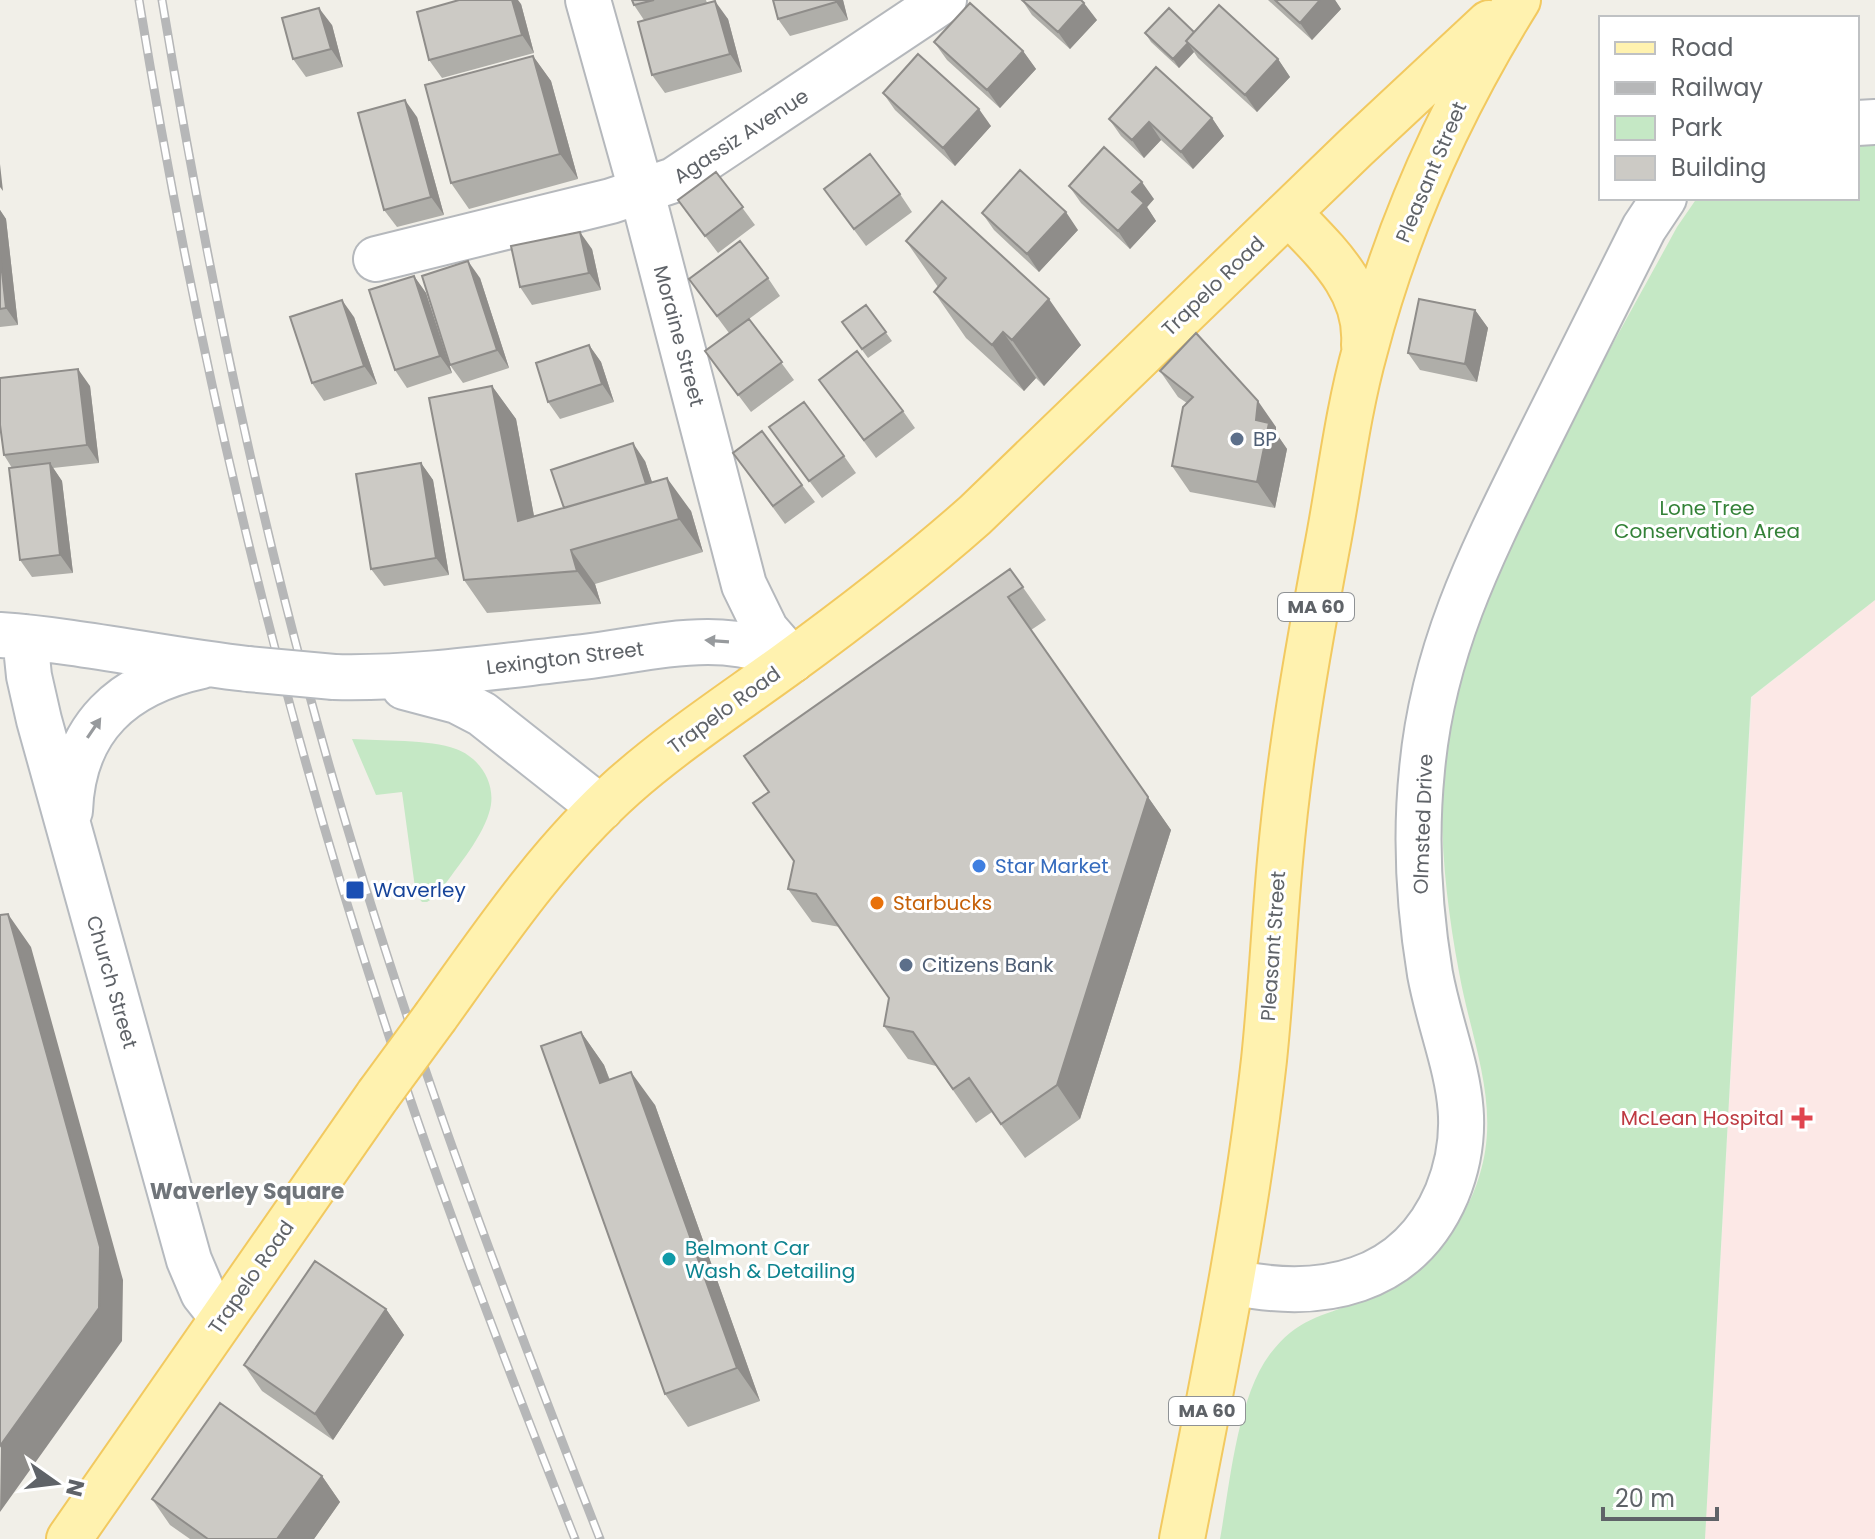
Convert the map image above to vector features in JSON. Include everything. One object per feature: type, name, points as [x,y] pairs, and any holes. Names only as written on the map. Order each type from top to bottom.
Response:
[{"type":"main road","name":"Trapelo Road","points":[[69,1539],[378,1095],[536,879],[568,841],[671,748],[900,580],[975,515],[1356,147],[1516,0]]},
{"type":"main road","name":"Pleasant Street","points":[[1363,353],[1392,265],[1429,169],[1465,92],[1516,0]]},
{"type":"main road","name":"Pleasant Street","points":[[1182,1539],[1232,1282],[1260,1088],[1295,733],[1365,335],[1362,315],[1350,282],[1332,258],[1289,213]]},
{"type":"street","name":"Moraine Street","points":[[588,0],[642,193],[744,585],[766,630],[792,660]]},
{"type":"street","name":"Agassiz Avenue","points":[[376,259],[642,193],[674,180],[944,0]]},
{"type":"street","name":"Olmsted Drive","points":[[1232,1282],[1287,1291],[1356,1281],[1393,1262],[1411,1247],[1438,1211],[1447,1193],[1461,1147],[1461,1099],[1431,977],[1419,876],[1422,768],[1434,696],[1453,626],[1478,560],[1644,228],[1663,200]]},
{"type":"street","name":"Lexington Street","points":[[13,636],[424,691],[470,707],[495,722],[601,808]]},
{"type":"street","name":"Church Street","points":[[13,636],[32,693],[189,1260],[203,1293],[222,1317]]},
{"type":"street","name":"Lexington Street","points":[[334,677],[458,672],[703,640],[752,646],[792,660]]},
{"type":"street","points":[[70,830],[70,800],[79,759],[89,734],[101,718],[153,683],[189,669],[229,667]]},
{"type":"shaded area","name":"McLean Hospital","points":[[1875,600],[1875,1539],[1705,1539],[1752,697]]},
{"type":"green space","name":"Lone Tree Conservation Area","points":[[1875,141],[1875,600],[1751,697],[1705,1539],[1220,1539],[1242,1417],[1259,1372],[1270,1354],[1300,1326],[1363,1300],[1436,1245],[1465,1210],[1479,1177],[1485,1151],[1486,1099],[1449,911],[1442,829],[1444,767],[1458,686],[1483,610],[1515,535],[1603,362],[1677,227],[1696,200],[1859,200],[1859,142]]},
{"type":"green space","points":[[352,739],[445,746],[465,753],[485,774],[491,803],[485,824],[437,896],[427,902],[422,902],[416,895],[402,792],[376,795]]},
{"type":"building","points":[[459,0],[512,0],[522,35],[429,60],[417,12]]},
{"type":"building","points":[[632,0],[654,0],[634,5]]},
{"type":"building","points":[[773,0],[836,0],[836,2],[778,19]]},
{"type":"building","points":[[1022,0],[1081,0],[1084,3],[1058,32]]},
{"type":"building","points":[[1275,0],[1320,0],[1300,23]]},
{"type":"building","points":[[715,1],[730,54],[652,75],[638,22]]},
{"type":"building","points":[[970,3],[1023,51],[987,90],[934,42]]},
{"type":"building","points":[[1219,5],[1278,59],[1245,95],[1186,41]]},
{"type":"building","points":[[319,8],[331,49],[293,59],[282,18]]},
{"type":"building","points":[[1169,8],[1194,32],[1173,59],[1145,33]]},
{"type":"building","points":[[918,54],[979,109],[943,148],[883,93]]},
{"type":"building","points":[[533,56],[560,154],[451,183],[425,85]]},
{"type":"building","points":[[1156,67],[1212,118],[1181,152],[1149,122],[1132,140],[1109,119]]},
{"type":"building","points":[[405,100],[431,197],[384,210],[358,113]]},
{"type":"building","points":[[1104,147],[1142,182],[1132,192],[1144,203],[1118,231],[1069,186]]},
{"type":"building","points":[[870,154],[900,194],[854,229],[824,189]]},
{"type":"building","points":[[1020,170],[1066,212],[1027,254],[982,213]]},
{"type":"building","points":[[716,172],[743,207],[705,236],[678,200]]},
{"type":"building","points":[[942,201],[1049,299],[1012,340],[1003,332],[992,345],[934,292],[946,278],[906,241]]},
{"type":"building","points":[[580,232],[589,273],[520,287],[511,246]]},
{"type":"building","points":[[740,241],[768,278],[717,316],[689,279]]},
{"type":"building","points":[[0,254],[6,308],[0,309]]},
{"type":"building","points":[[468,261],[497,350],[450,365],[422,276]]},
{"type":"building","points":[[414,276],[440,356],[395,370],[369,290]]},
{"type":"building","points":[[1419,299],[1475,310],[1465,364],[1408,353]]},
{"type":"building","points":[[342,300],[364,366],[312,383],[290,317]]},
{"type":"building","points":[[866,305],[886,332],[862,349],[842,322]]},
{"type":"building","points":[[749,319],[782,362],[738,395],[705,351]]},
{"type":"building","name":"BP","points":[[1196,333],[1258,401],[1256,420],[1269,423],[1257,482],[1172,466],[1183,407],[1193,397],[1160,371]]},
{"type":"building","points":[[589,345],[602,384],[548,402],[536,363]]},
{"type":"building","points":[[857,351],[903,411],[864,440],[819,380]]},
{"type":"building","points":[[78,369],[87,445],[4,455],[0,425],[0,378]]},
{"type":"building","points":[[492,386],[518,521],[667,478],[679,519],[571,550],[577,571],[464,580],[429,398]]},
{"type":"building","points":[[804,402],[844,456],[809,481],[769,427]]},
{"type":"building","points":[[762,431],[802,485],[773,506],[733,453]]},
{"type":"building","points":[[633,443],[646,484],[564,508],[551,470]]},
{"type":"building","points":[[50,463],[60,555],[20,560],[9,468]]},
{"type":"building","points":[[421,463],[436,558],[371,569],[356,474]]},
{"type":"building","name":"Star Market","points":[[1010,569],[1023,587],[1008,597],[1148,797],[1057,1085],[1001,1124],[969,1078],[953,1089],[913,1032],[884,1026],[889,998],[816,894],[788,889],[794,861],[753,803],[769,792],[744,756]]},
{"type":"building","points":[[8,914],[100,1247],[99,1308],[0,1446],[0,915]]},
{"type":"building","name":"Belmont Car Wash & Detailing","points":[[581,1032],[600,1083],[631,1072],[737,1368],[665,1394],[541,1046]]},
{"type":"building","points":[[315,1261],[386,1309],[315,1414],[244,1365]]},
{"type":"building","points":[[220,1403],[322,1476],[277,1539],[208,1539],[152,1499]]},
{"type":"railway","points":[[139,0],[186,262],[214,392],[243,521],[310,779],[388,1033],[432,1161],[575,1539]]},
{"type":"railway","points":[[162,0],[208,256],[243,426],[283,594],[336,788],[368,897],[440,1113],[600,1539]]},
{"type":"place","name":"BP","points":[[1237,439]]},
{"type":"place","name":"Star Market","points":[[979,866]]},
{"type":"place","name":"Waverley","points":[[355,890]]},
{"type":"place","name":"Starbucks","points":[[877,903]]},
{"type":"place","name":"Citizens Bank","points":[[906,965]]},
{"type":"place","name":"McLean Hospital","points":[[1802,1118]]},
{"type":"place","name":"Belmont Car Wash & Detailing","points":[[669,1259]]},
{"type":"district","name":"Waverley Square","points":[[247,1191]]}]
